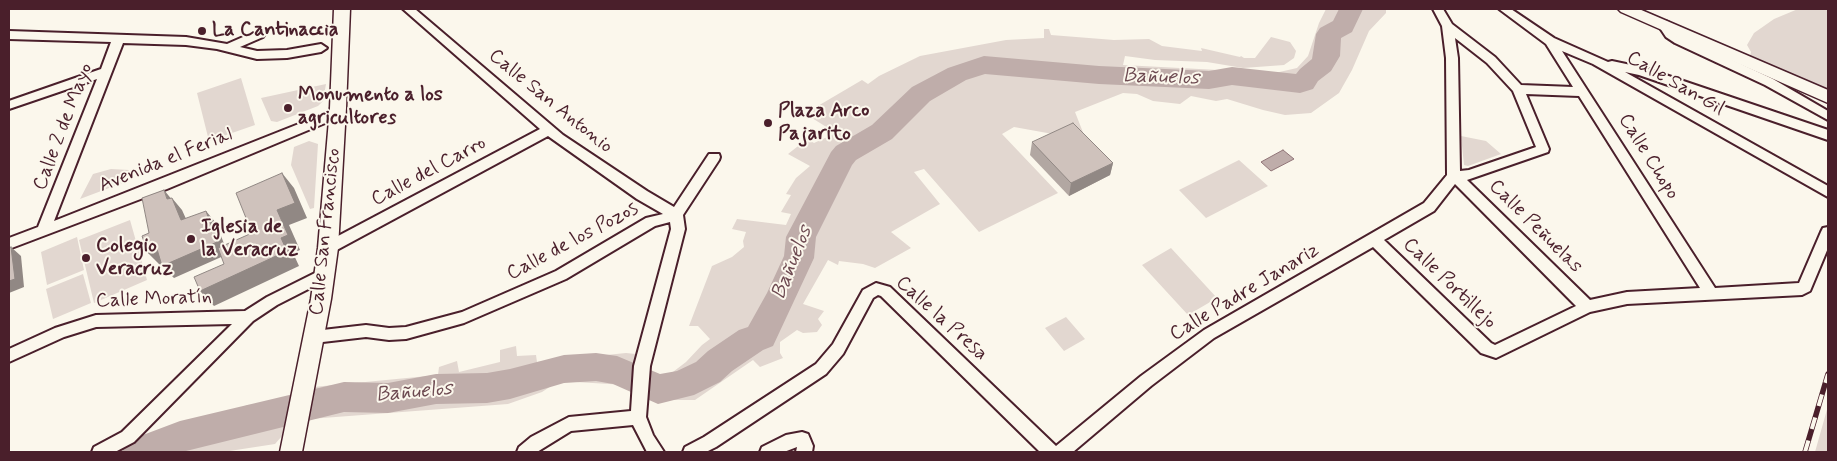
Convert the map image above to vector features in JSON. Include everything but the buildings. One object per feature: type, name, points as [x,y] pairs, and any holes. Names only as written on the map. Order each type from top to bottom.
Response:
[{"type":"street","name":"Calle San Francisco","points":[[292,450],[300,400],[314,337],[328,248],[338,114],[342,9]]},
{"type":"street","name":"Calle San Antonio","points":[[408,9],[549,130],[642,195],[676,215]]},
{"type":"street","points":[[1438,9],[1448,26],[1491,60],[1518,89],[1543,149],[1470,175],[1454,176],[1452,58],[1448,26]]},
{"type":"street","name":"Calle San Gil","points":[[1504,9],[1550,42],[1597,61],[1828,192]]},
{"type":"street","points":[[1626,9],[1828,97]]},
{"type":"street","points":[[1664,25],[1670,34],[1679,40],[1769,82],[1828,116]]},
{"type":"street","points":[[228,48],[259,34]]},
{"type":"street","points":[[9,36],[186,41],[257,55],[287,54],[321,48]]},
{"type":"street","name":"Calle 2 de Mayo","points":[[44,230],[119,38]]},
{"type":"street","name":"Calle Chopo","points":[[1550,42],[1711,294]]},
{"type":"street","points":[[1597,61],[1641,71],[1828,136]]},
{"type":"street","points":[[9,105],[105,72]]},
{"type":"street","points":[[1518,89],[1583,92]]},
{"type":"street","name":"Avenida el Ferial","points":[[9,244],[338,114]]},
{"type":"street","name":"Calle del Carro","points":[[328,248],[549,130]]},
{"type":"street","points":[[656,452],[647,439],[638,418],[642,366],[678,229],[676,215],[714,156]]},
{"type":"street","name":"Calle Padre Janariz","points":[[1061,452],[1146,381],[1209,334],[1429,207],[1454,176]]},
{"type":"street","name":"Calle Peñuelas","points":[[1454,176],[1587,307]]},
{"type":"street","name":"Calle de los Pozos","points":[[314,337],[366,331],[389,334],[406,333],[464,317],[561,275],[651,222],[676,215]]},
{"type":"street","points":[[1587,307],[1627,298],[1802,289],[1805,287],[1828,232]]},
{"type":"street","name":"Calle Portillejo","points":[[1374,239],[1486,348],[1499,351],[1587,307]]},
{"type":"street","points":[[100,452],[128,437],[248,317],[272,301],[323,275]]},
{"type":"street","name":"Calle la Presa","points":[[691,452],[710,442],[821,369],[838,349],[868,294],[876,290],[885,292],[1051,452]]},
{"type":"street","name":"Calle Moratín","points":[[9,356],[60,332],[96,321],[248,317]]},
{"type":"street","points":[[525,452],[537,442],[569,424],[638,418]]},
{"type":"street","points":[[768,452],[792,440],[802,439],[805,446],[804,452]]},
{"type":"shaded area","points":[[1326,9],[1386,9],[1386,13],[1369,31],[1352,70],[1339,93],[1311,113],[1285,115],[1227,99],[1216,101],[1191,96],[1180,104],[1153,101],[1137,94],[1123,93],[1075,112],[1086,140],[1014,127],[1002,134],[1058,193],[979,232],[924,169],[914,172],[940,204],[891,232],[911,248],[875,268],[863,264],[839,261],[838,265],[828,260],[803,304],[824,311],[818,319],[822,325],[817,332],[803,333],[797,330],[780,342],[780,353],[783,358],[760,367],[753,360],[695,400],[658,400],[661,381],[686,362],[710,339],[698,326],[689,326],[712,266],[732,257],[744,247],[743,241],[746,232],[732,229],[737,219],[786,225],[791,214],[781,212],[791,195],[786,194],[796,178],[810,166],[788,154],[807,139],[814,143],[836,133],[812,118],[811,110],[862,80],[868,84],[879,76],[920,56],[1006,40],[1044,38],[1044,29],[1049,29],[1051,35],[1114,40],[1149,39],[1162,46],[1202,51],[1201,48],[1244,58],[1255,58],[1271,37],[1290,42],[1296,51],[1294,58],[1284,65],[1243,68],[1207,62],[1155,60],[1125,56],[1123,65],[1275,73],[1297,68],[1308,56],[1319,23]]},
{"type":"shaded area","points":[[1798,9],[1828,9],[1828,91],[1750,56],[1751,52],[1747,45],[1754,33],[1774,19]]},
{"type":"shaded area","points":[[241,78],[255,125],[209,141],[197,93]]},
{"type":"shaded area","points":[[326,84],[323,101],[318,106],[277,122],[271,121],[261,98]]},
{"type":"shaded area","points":[[1461,136],[1486,141],[1501,154],[1468,166],[1464,165]]},
{"type":"shaded area","points":[[309,141],[318,144],[314,208],[310,209],[291,165],[294,147]]},
{"type":"shaded area","points":[[1283,150],[1294,159],[1271,171],[1261,162]]},
{"type":"shaded area","points":[[1239,160],[1268,186],[1206,218],[1179,190]]},
{"type":"shaded area","points":[[111,169],[129,170],[125,182],[80,199],[93,174]]},
{"type":"shaded area","points":[[130,220],[147,280],[94,303],[79,240]]},
{"type":"shaded area","points":[[77,237],[84,270],[47,285],[41,252]]},
{"type":"shaded area","points":[[1171,248],[1217,298],[1188,315],[1142,265]]},
{"type":"shaded area","points":[[83,274],[91,303],[53,319],[46,289]]},
{"type":"shaded area","points":[[1066,317],[1085,339],[1064,351],[1045,328]]},
{"type":"shaded area","points":[[516,346],[517,356],[536,355],[537,362],[626,353],[645,355],[641,381],[626,385],[559,381],[542,392],[508,404],[296,420],[275,444],[223,452],[110,452],[152,435],[208,424],[247,405],[276,403],[303,388],[438,375],[439,367],[457,361],[459,372],[500,362],[500,350]]},
{"type":"shaded area","points":[[1828,406],[1828,452],[1815,452]]},
{"type":"waterway","name":"Bañuelos","points":[[140,452],[180,437],[344,397],[388,398],[436,389],[487,388],[510,384],[564,369],[596,367],[617,370],[658,389],[682,385],[708,372],[720,361],[751,340],[761,336],[765,324],[781,298],[792,269],[799,258],[801,237],[841,159],[846,153],[882,132],[921,94],[957,74],[984,65],[1099,75],[1209,80],[1232,76],[1300,84],[1304,83],[1309,75],[1322,65],[1327,56],[1329,34],[1343,26],[1351,9]]},
{"type":"railway","points":[[1805,452],[1828,374]]},
{"type":"place","name":"La Cantinaccia","points":[[202,31]]},
{"type":"place","name":"Monumento a los agricultores","points":[[288,108]]},
{"type":"place","name":"Plaza Arco Pajarito","points":[[768,123]]},
{"type":"place","name":"Iglesia de la Veracruz","points":[[191,239]]},
{"type":"place","name":"Colegio Veracruz","points":[[86,258]]}]
